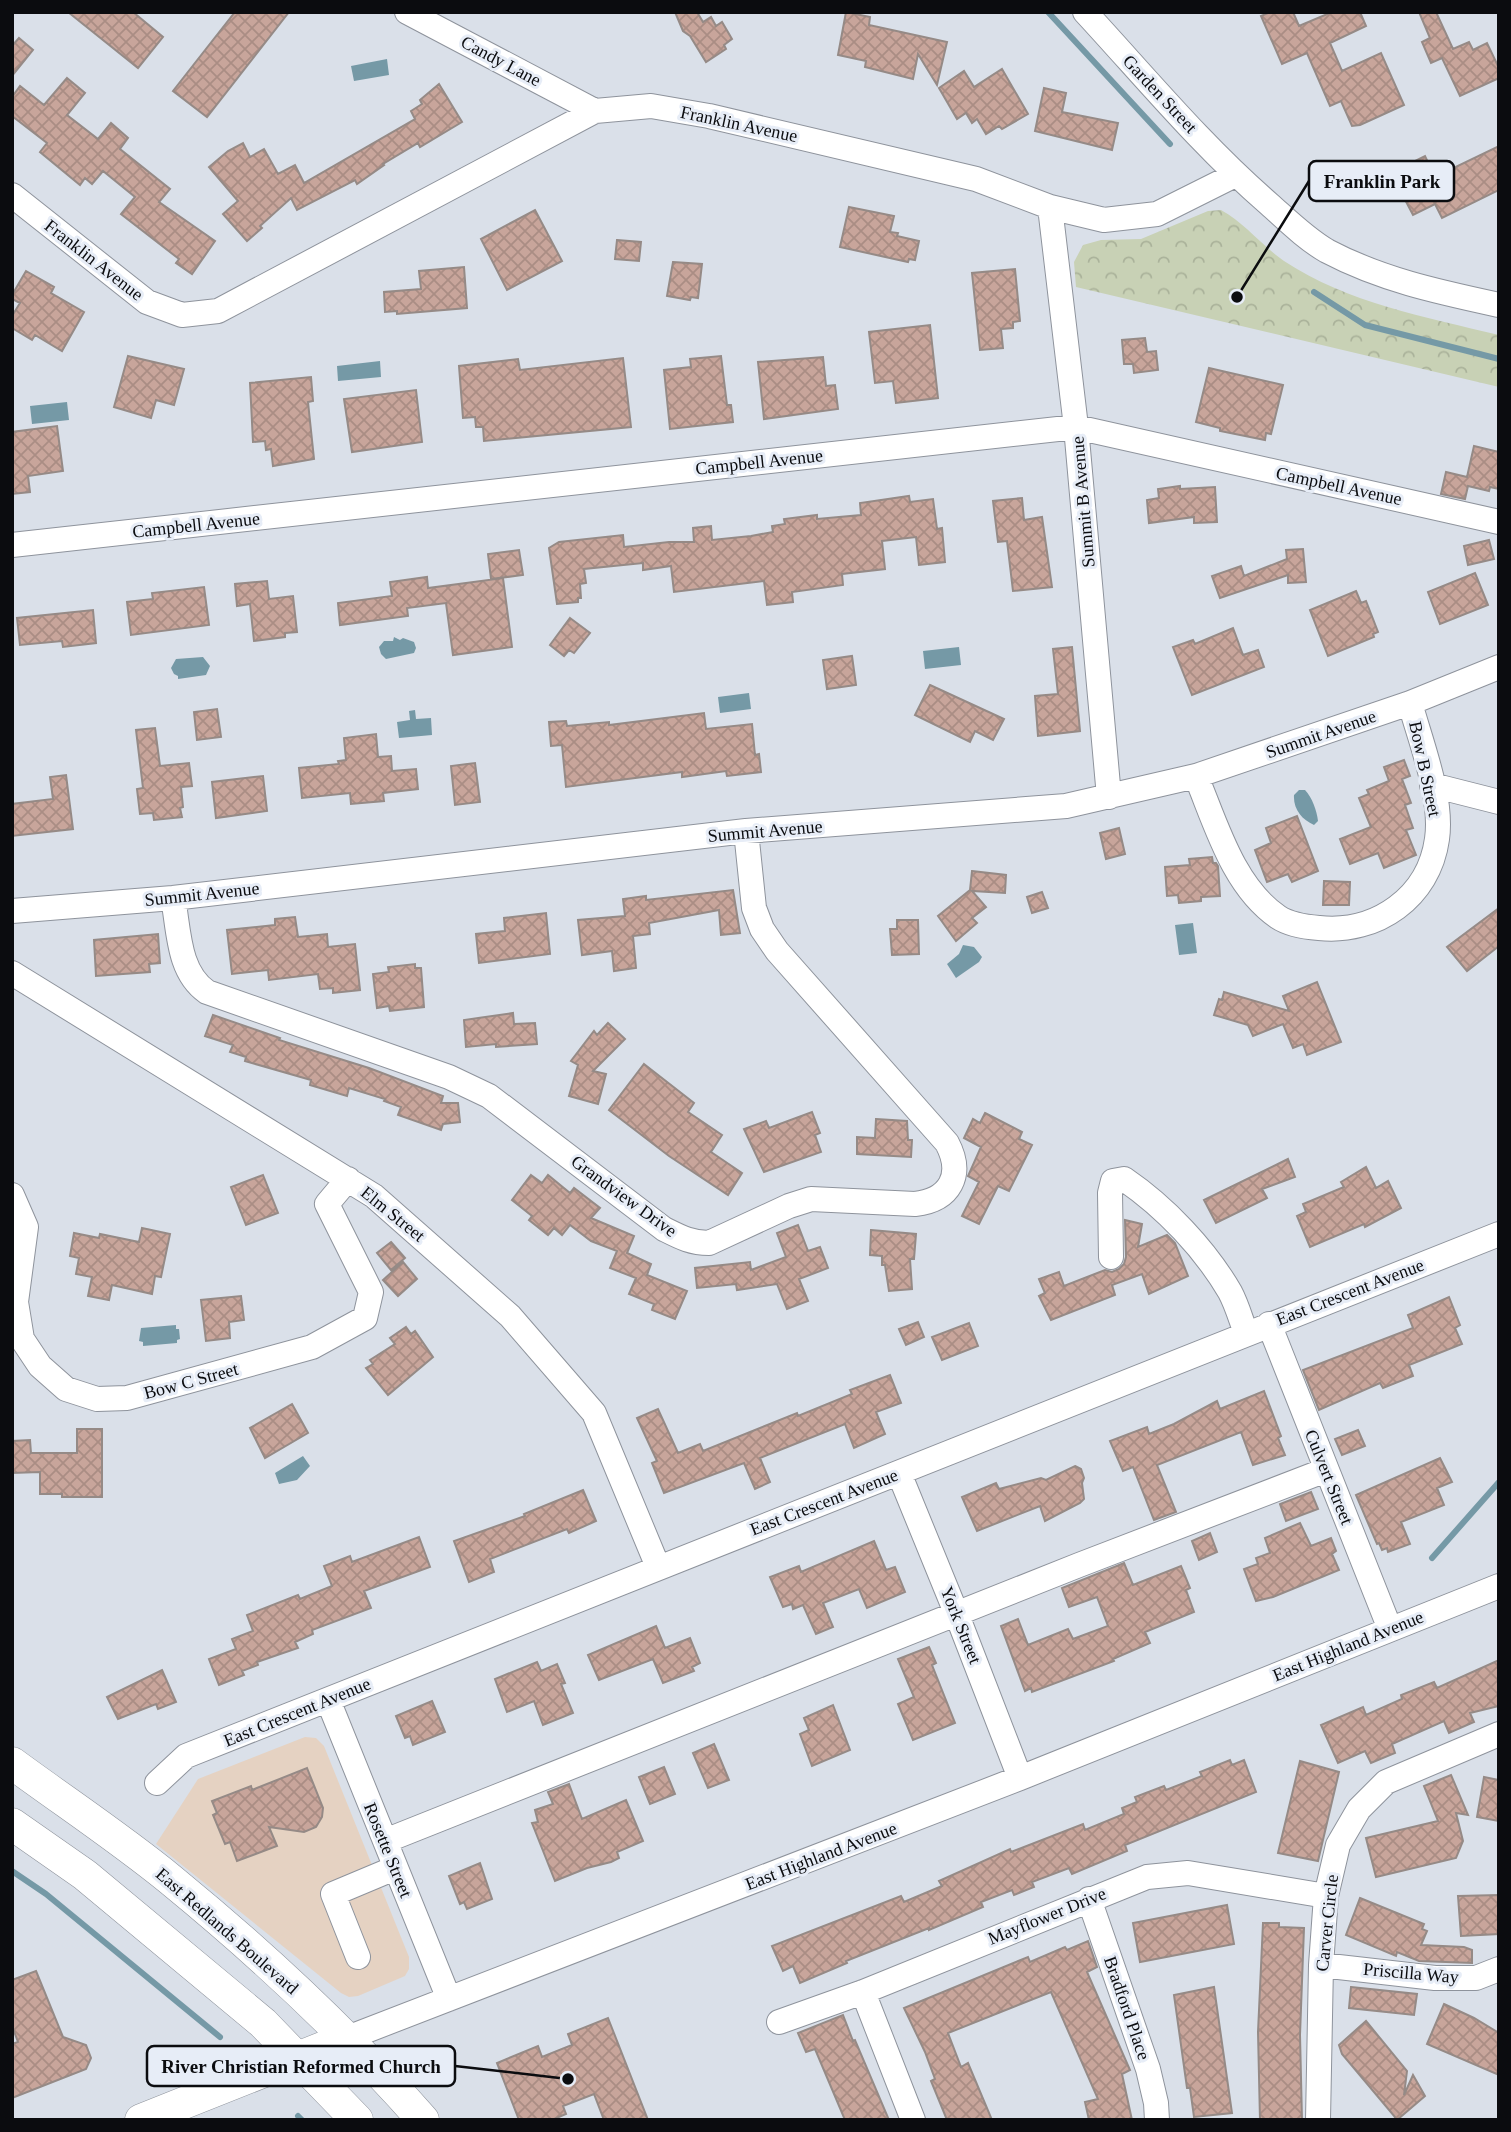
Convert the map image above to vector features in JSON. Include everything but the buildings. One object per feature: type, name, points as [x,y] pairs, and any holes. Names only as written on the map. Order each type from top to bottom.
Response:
[{"type":"main road","name":"East Redlands Boulevard","points":[[12,1763],[171,1880],[317,2009],[380,2070],[423,2120]]},
{"type":"main road","points":[[12,1824],[86,1875],[263,2023],[356,2120]]},
{"type":"main road","name":"East Highland Avenue","points":[[141,2120],[345,2039]]},
{"type":"street","name":"Candy Lane","points":[[407,12],[595,111]]},
{"type":"street","name":"Garden Street","points":[[1085,12],[1236,175]]},
{"type":"street","name":"Franklin Avenue","points":[[12,195],[148,302],[182,315],[218,311],[595,111],[651,106],[709,116],[976,179],[1050,206],[1104,220],[1157,214],[1236,175]]},
{"type":"street","points":[[1236,175],[1324,249],[1365,270],[1416,288],[1499,305]]},
{"type":"street","name":"Summit B Avenue","points":[[1050,206],[1076,427],[1109,797]]},
{"type":"street","name":"Campbell Avenue","points":[[12,545],[1076,427],[1499,522]]},
{"type":"street","name":"Summit Avenue","points":[[12,911],[173,898],[746,831],[1066,806],[1196,776],[1410,703],[1499,667]]},
{"type":"street","name":"Bow B Street","points":[[1196,776],[1230,857],[1241,876],[1279,918],[1296,925],[1329,929],[1348,928],[1382,918],[1398,909],[1424,879],[1433,860],[1438,837],[1432,785],[1410,703]]},
{"type":"street","points":[[1432,785],[1499,802]]},
{"type":"street","name":"Grandview Drive","points":[[173,898],[188,973],[197,985],[207,992],[449,1077],[489,1096],[664,1229],[685,1240],[709,1242],[811,1199],[915,1204],[940,1198],[955,1173],[952,1153],[947,1143],[777,951],[762,929],[754,908],[746,831]]},
{"type":"street","name":"Elm Street","points":[[12,973],[374,1196],[510,1316],[594,1413],[658,1567]]},
{"type":"street","name":"Bow C Street","points":[[12,1195],[26,1227],[16,1302],[22,1339],[40,1366],[66,1389],[97,1399],[127,1398],[312,1347],[365,1318],[371,1292],[327,1204],[348,1179]]},
{"type":"street","points":[[1111,1257],[1110,1193],[1113,1181],[1124,1179],[1147,1195],[1205,1255],[1231,1294],[1245,1333]]},
{"type":"street","name":"East Crescent Avenue","points":[[157,1783],[186,1756],[1499,1234]]},
{"type":"street","name":"Culvert Street","points":[[1269,1324],[1390,1629]]},
{"type":"street","points":[[385,1841],[1326,1470]]},
{"type":"street","name":"York Street","points":[[898,1473],[1020,1778]]},
{"type":"street","name":"East Highland Avenue","points":[[345,2039],[1020,1778],[1499,1586]]},
{"type":"street","name":"Rosette Street","points":[[328,1700],[449,1999]]},
{"type":"street","name":"Carver Circle","points":[[1318,2120],[1321,1965],[1326,1896],[1338,1846],[1353,1818],[1372,1794],[1386,1782],[1499,1734]]},
{"type":"street","points":[[358,1957],[333,1894],[395,1868]]},
{"type":"street","name":"Mayflower Drive","points":[[779,2022],[863,1992],[1147,1877],[1177,1873],[1326,1896]]},
{"type":"street","name":"Bradford Place","points":[[1089,1899],[1148,2069],[1157,2120]]},
{"type":"street","name":"Priscilla Way","points":[[1321,1965],[1435,1978],[1476,1978],[1499,1969]]},
{"type":"street","points":[[863,1992],[913,2120]]},
{"type":"shaded area","points":[[305,1737],[316,1738],[324,1746],[409,1957],[409,1969],[405,1976],[358,1996],[349,1997],[341,1993],[156,1844],[198,1779]]},
{"type":"green space","points":[[1221,210],[1238,221],[1284,261],[1334,288],[1415,315],[1499,335],[1499,387],[1076,287],[1074,262],[1083,245],[1101,240],[1141,239],[1208,211]]},
{"type":"water","points":[[387,59],[389,75],[354,81],[351,66]]},
{"type":"water","points":[[380,361],[381,377],[338,381],[337,366]]},
{"type":"water","points":[[67,402],[69,420],[32,424],[30,406]]},
{"type":"water","points":[[394,637],[414,642],[414,653],[386,659],[379,647],[384,641],[393,641]]},
{"type":"water","points":[[959,647],[961,665],[925,669],[923,651]]},
{"type":"water","points":[[203,657],[210,666],[206,675],[178,679],[171,668],[176,659]]},
{"type":"water","points":[[749,693],[751,709],[720,713],[718,697]]},
{"type":"water","points":[[415,710],[416,719],[431,718],[432,735],[399,738],[397,722],[410,720],[409,711]]},
{"type":"water","points":[[1299,790],[1305,790],[1314,804],[1318,821],[1314,825],[1302,817],[1297,809],[1294,795]]},
{"type":"water","points":[[1193,923],[1197,953],[1179,955],[1175,925]]},
{"type":"water","points":[[963,945],[974,947],[982,957],[956,978],[947,964],[959,954]]},
{"type":"water","points":[[176,1325],[180,1339],[177,1343],[143,1346],[143,1342],[139,1341],[141,1328]]},
{"type":"water","points":[[303,1456],[310,1466],[297,1480],[279,1484],[275,1473]]},
{"type":"waterway","points":[[1048,12],[1170,144]]},
{"type":"waterway","points":[[1314,292],[1365,325],[1499,359]]},
{"type":"waterway","points":[[1432,1558],[1499,1482]]},
{"type":"waterway","points":[[12,1871],[46,1894],[220,2037]]},
{"type":"waterway","points":[[298,2116],[302,2120]]},
{"type":"place","name":"Franklin Park","points":[[1237,297]]},
{"type":"place","name":"River Christian Reformed Church","points":[[568,2079]]}]
